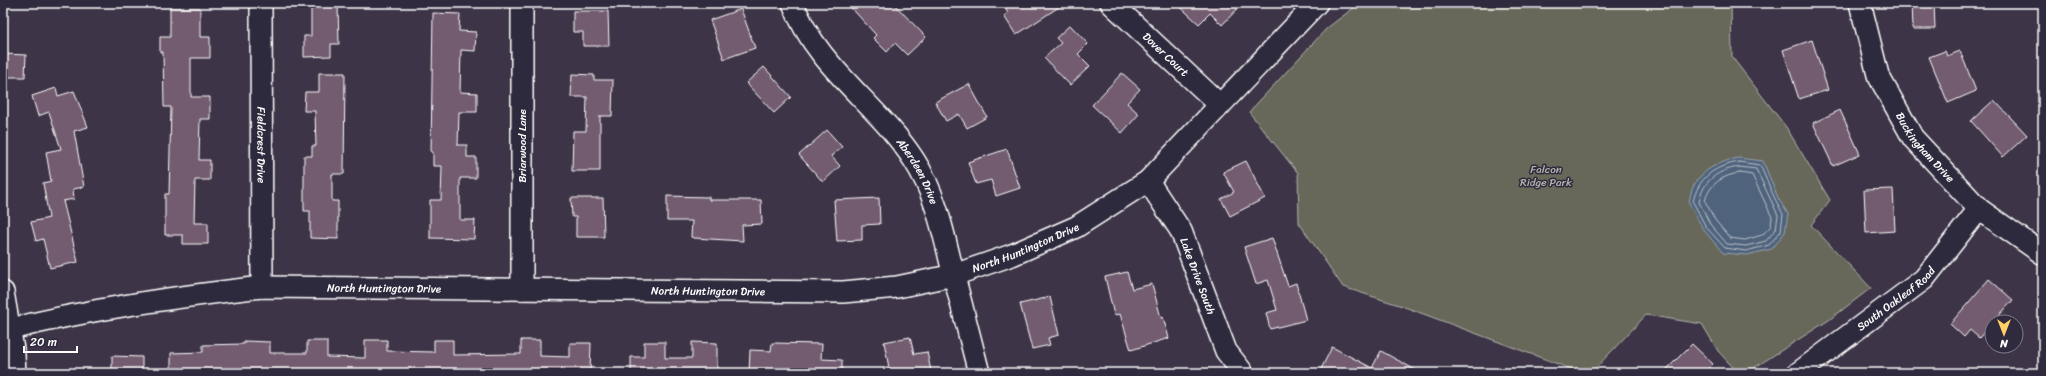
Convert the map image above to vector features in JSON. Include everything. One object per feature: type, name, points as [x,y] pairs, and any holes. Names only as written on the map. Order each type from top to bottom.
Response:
[{"type":"street","name":"Fieldcrest Drive","points":[[261,3],[262,287]]},
{"type":"street","name":"Briarwood Lane","points":[[522,3],[522,290]]},
{"type":"street","name":"Aberdeen Drive","points":[[793,3],[811,40],[822,55],[896,136],[915,160],[927,184],[939,216],[979,373]]},
{"type":"street","name":"Dover Court","points":[[1111,3],[1220,105]]},
{"type":"street","name":"North Huntington Drive","points":[[7,330],[95,310],[186,296],[262,287],[843,292],[897,287],[954,275],[1012,255],[1076,227],[1148,180],[1317,3]]},
{"type":"street","name":"Buckingham Drive","points":[[1860,3],[1878,75],[1913,138],[1979,209],[2043,254]]},
{"type":"street","name":"Lake Drive South","points":[[1148,180],[1180,232],[1226,351],[1242,373]]},
{"type":"street","name":"South Oakleaf Road","points":[[1805,371],[1924,279],[1979,209]]},
{"type":"street","points":[[3,292],[7,330],[14,355],[15,373]]},
{"type":"green space","name":"Falcon Ridge Park","points":[[1360,3],[1731,3],[1732,57],[1786,127],[1830,200],[1811,225],[1871,288],[1829,320],[1746,373],[1738,373],[1718,351],[1702,324],[1646,315],[1591,373],[1582,373],[1402,306],[1343,287],[1299,223],[1298,173],[1249,112],[1327,28]]},
{"type":"water","points":[[1738,158],[1763,161],[1778,198],[1788,214],[1785,232],[1772,249],[1747,255],[1723,253],[1703,229],[1689,203],[1693,187],[1702,174],[1719,164]]},
{"type":"building","points":[[847,3],[893,3],[926,37],[907,55],[895,43],[887,52],[873,38],[876,35]]},
{"type":"building","points":[[1002,3],[1065,3],[1016,35],[1004,16],[1008,13]]},
{"type":"building","points":[[1176,3],[1243,3],[1222,25],[1210,13],[1199,24]]},
{"type":"building","points":[[1912,3],[1934,3],[1935,29],[1913,29]]},
{"type":"building","points":[[311,6],[338,6],[339,44],[331,44],[331,56],[304,57],[304,36],[311,36]]},
{"type":"building","points":[[170,8],[200,8],[200,37],[210,37],[210,58],[191,58],[191,97],[210,97],[210,119],[200,119],[199,160],[210,160],[210,180],[195,180],[194,223],[208,223],[208,244],[183,244],[183,235],[165,235],[165,194],[169,194],[171,107],[164,107],[163,52],[160,52],[160,37],[170,37]]},
{"type":"building","points":[[741,9],[755,48],[724,59],[710,20]]},
{"type":"building","points":[[573,11],[608,11],[609,46],[583,46],[583,32],[573,32]]},
{"type":"building","points":[[433,13],[460,14],[459,31],[476,32],[475,51],[461,50],[460,92],[477,93],[477,112],[459,112],[458,145],[467,145],[467,157],[476,157],[476,178],[460,178],[460,220],[475,220],[474,239],[430,238],[430,200],[441,200],[442,166],[433,166],[433,152],[431,152]]},
{"type":"building","points":[[1070,25],[1088,44],[1078,54],[1090,66],[1070,85],[1044,58],[1061,43],[1056,38]]},
{"type":"building","points":[[1812,40],[1828,90],[1799,99],[1783,50]]},
{"type":"building","points":[[1945,51],[1947,56],[1960,51],[1976,91],[1948,103],[1929,57]]},
{"type":"building","points":[[3,54],[26,55],[25,77],[3,77]]},
{"type":"building","points":[[764,67],[791,97],[774,113],[746,83]]},
{"type":"building","points":[[319,73],[345,73],[344,174],[332,174],[332,201],[338,201],[338,239],[310,238],[310,211],[304,211],[304,156],[312,156],[312,146],[316,146],[315,111],[304,111],[305,92],[319,92]]},
{"type":"building","points":[[1122,73],[1140,89],[1127,103],[1139,114],[1122,133],[1092,105]]},
{"type":"building","points":[[572,74],[594,75],[594,80],[613,80],[612,116],[600,116],[600,171],[572,171],[573,131],[586,131],[587,97],[571,97]]},
{"type":"building","points":[[969,84],[987,117],[967,128],[959,114],[946,121],[935,102]]},
{"type":"building","points":[[56,88],[58,96],[74,91],[88,127],[74,131],[84,187],[73,189],[74,199],[63,201],[78,262],[50,268],[43,239],[36,241],[31,222],[49,218],[43,183],[51,181],[46,152],[61,149],[49,112],[38,116],[32,96]]},
{"type":"building","points":[[1994,100],[2027,135],[2003,157],[1971,121]]},
{"type":"building","points":[[1840,110],[1860,154],[1833,166],[1813,123]]},
{"type":"building","points":[[827,130],[842,147],[831,156],[840,166],[823,182],[799,155]]},
{"type":"building","points":[[1007,149],[1020,188],[996,196],[991,180],[976,184],[968,162]]},
{"type":"building","points":[[1246,161],[1265,198],[1230,216],[1221,199],[1234,192],[1223,172]]},
{"type":"building","points":[[1893,189],[1895,231],[1866,233],[1864,190]]},
{"type":"building","points":[[667,196],[709,197],[709,200],[761,200],[762,224],[742,225],[743,241],[694,238],[691,237],[692,221],[667,221]]},
{"type":"building","points":[[571,198],[603,198],[604,237],[576,237],[576,217],[572,217]]},
{"type":"building","points":[[879,198],[880,224],[862,225],[862,240],[837,241],[834,200]]},
{"type":"building","points":[[1272,238],[1288,286],[1296,283],[1306,320],[1270,329],[1266,313],[1277,310],[1268,280],[1256,284],[1244,247]]},
{"type":"building","points":[[1127,272],[1132,289],[1152,284],[1161,318],[1163,317],[1169,338],[1131,350],[1120,314],[1114,315],[1105,277]]},
{"type":"building","points":[[1989,279],[2013,300],[2000,314],[1984,314],[1984,332],[1979,338],[1970,330],[1964,337],[1950,324]]},
{"type":"building","points":[[1050,297],[1059,335],[1048,338],[1050,345],[1032,349],[1020,304]]},
{"type":"building","points":[[910,337],[914,354],[927,352],[931,371],[890,373],[884,342]]},
{"type":"building","points":[[365,340],[387,340],[387,351],[434,352],[434,340],[453,340],[453,355],[521,354],[521,340],[540,340],[540,356],[570,357],[570,343],[591,343],[590,373],[244,373],[244,371],[171,373],[171,353],[203,352],[203,345],[244,344],[244,341],[270,342],[270,353],[307,353],[307,341],[327,341],[327,357],[365,358]]},
{"type":"building","points":[[644,342],[665,342],[665,358],[692,358],[692,342],[717,343],[717,373],[631,373],[631,357],[644,357]]},
{"type":"building","points":[[772,343],[822,344],[821,359],[842,360],[842,373],[749,373],[750,350],[771,351]]},
{"type":"building","points":[[1692,344],[1713,364],[1704,373],[1663,373]]},
{"type":"building","points":[[1332,347],[1372,368],[1381,351],[1421,373],[1330,373],[1321,369]]},
{"type":"building","points":[[112,356],[142,357],[142,373],[112,373]]}]
